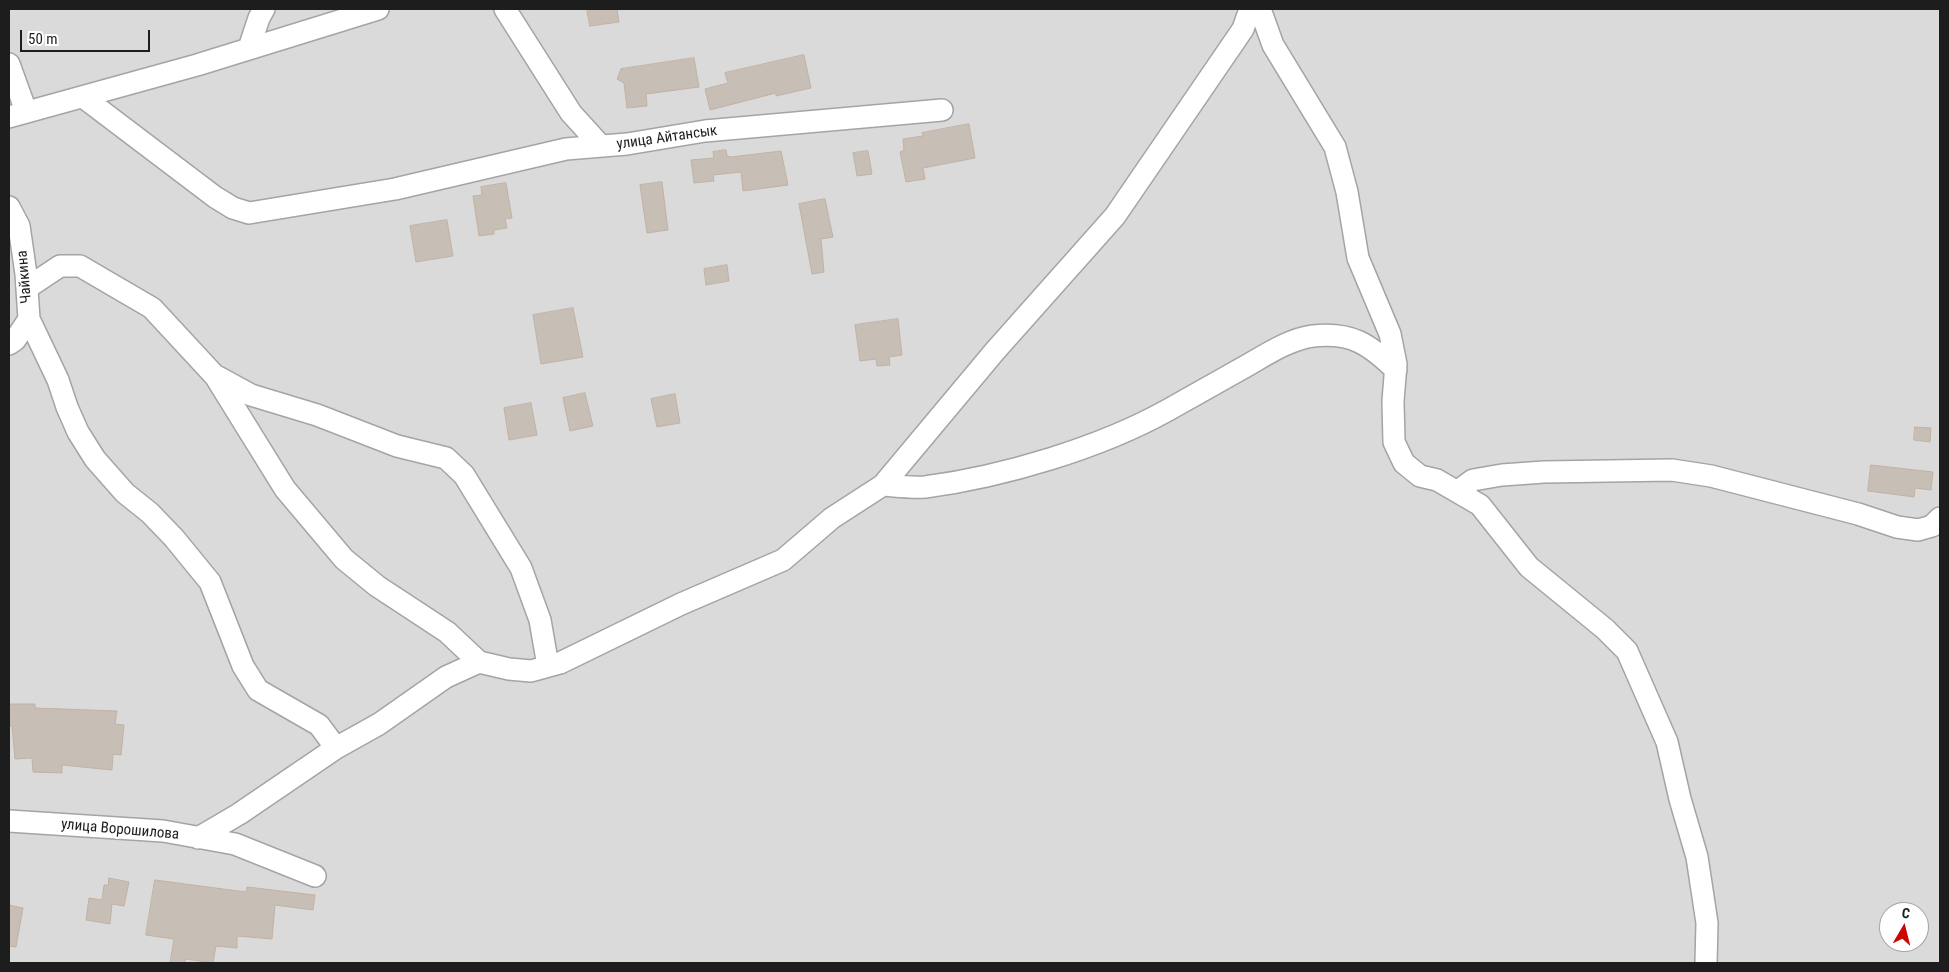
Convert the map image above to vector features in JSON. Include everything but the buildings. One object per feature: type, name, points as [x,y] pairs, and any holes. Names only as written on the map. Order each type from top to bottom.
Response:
[{"type":"street","points":[[249,48],[264,9]]},
{"type":"street","points":[[9,64],[17,114],[83,97],[378,9]]},
{"type":"street","points":[[506,9],[571,113],[601,146]]},
{"type":"street","points":[[27,288],[60,266],[80,266],[152,308],[215,376],[285,489],[344,559],[377,586],[447,632],[479,662],[509,669],[531,671],[560,663],[681,604],[783,560],[832,518],[883,485],[995,351],[1115,216],[1243,29],[1250,9]]},
{"type":"street","points":[[1260,9],[1273,45],[1334,147],[1347,192],[1358,258],[1390,334],[1396,370],[1394,442],[1404,463],[1420,476],[1437,480],[1480,505],[1529,567],[1605,629],[1627,651],[1667,742],[1680,799],[1697,857],[1707,923],[1706,963]]},
{"type":"street","name":"улица Айтансык","points":[[83,97],[215,198],[233,208],[249,212],[395,190],[566,149],[601,146],[705,131],[942,110]]},
{"type":"street","name":"Чайкина","points":[[9,207],[20,226],[29,319]]},
{"type":"street","points":[[9,344],[16,340],[29,319]]},
{"type":"street","points":[[29,319],[58,380],[70,415],[95,459],[125,493],[150,513],[174,538],[210,582],[243,666],[258,690],[319,725],[336,748]]},
{"type":"street","points":[[883,485],[923,487],[962,480],[1042,461],[1093,444],[1154,418],[1277,349],[1312,336],[1349,336],[1366,344],[1396,370]]},
{"type":"street","points":[[215,376],[251,395],[317,415],[397,446],[446,458],[464,475],[521,568],[540,620],[548,666]]},
{"type":"street","points":[[1458,491],[1473,480],[1502,475],[1544,472],[1672,470],[1711,476],[1858,514],[1897,527],[1918,530],[1932,526],[1940,518]]},
{"type":"street","points":[[198,838],[239,814],[336,748],[379,724],[446,677],[479,662]]},
{"type":"street","name":"улица Ворошилова","points":[[9,821],[163,831],[235,844],[315,876]]},
{"type":"shaded area","points":[[9,9],[1940,9],[1940,963],[9,963]]}]
